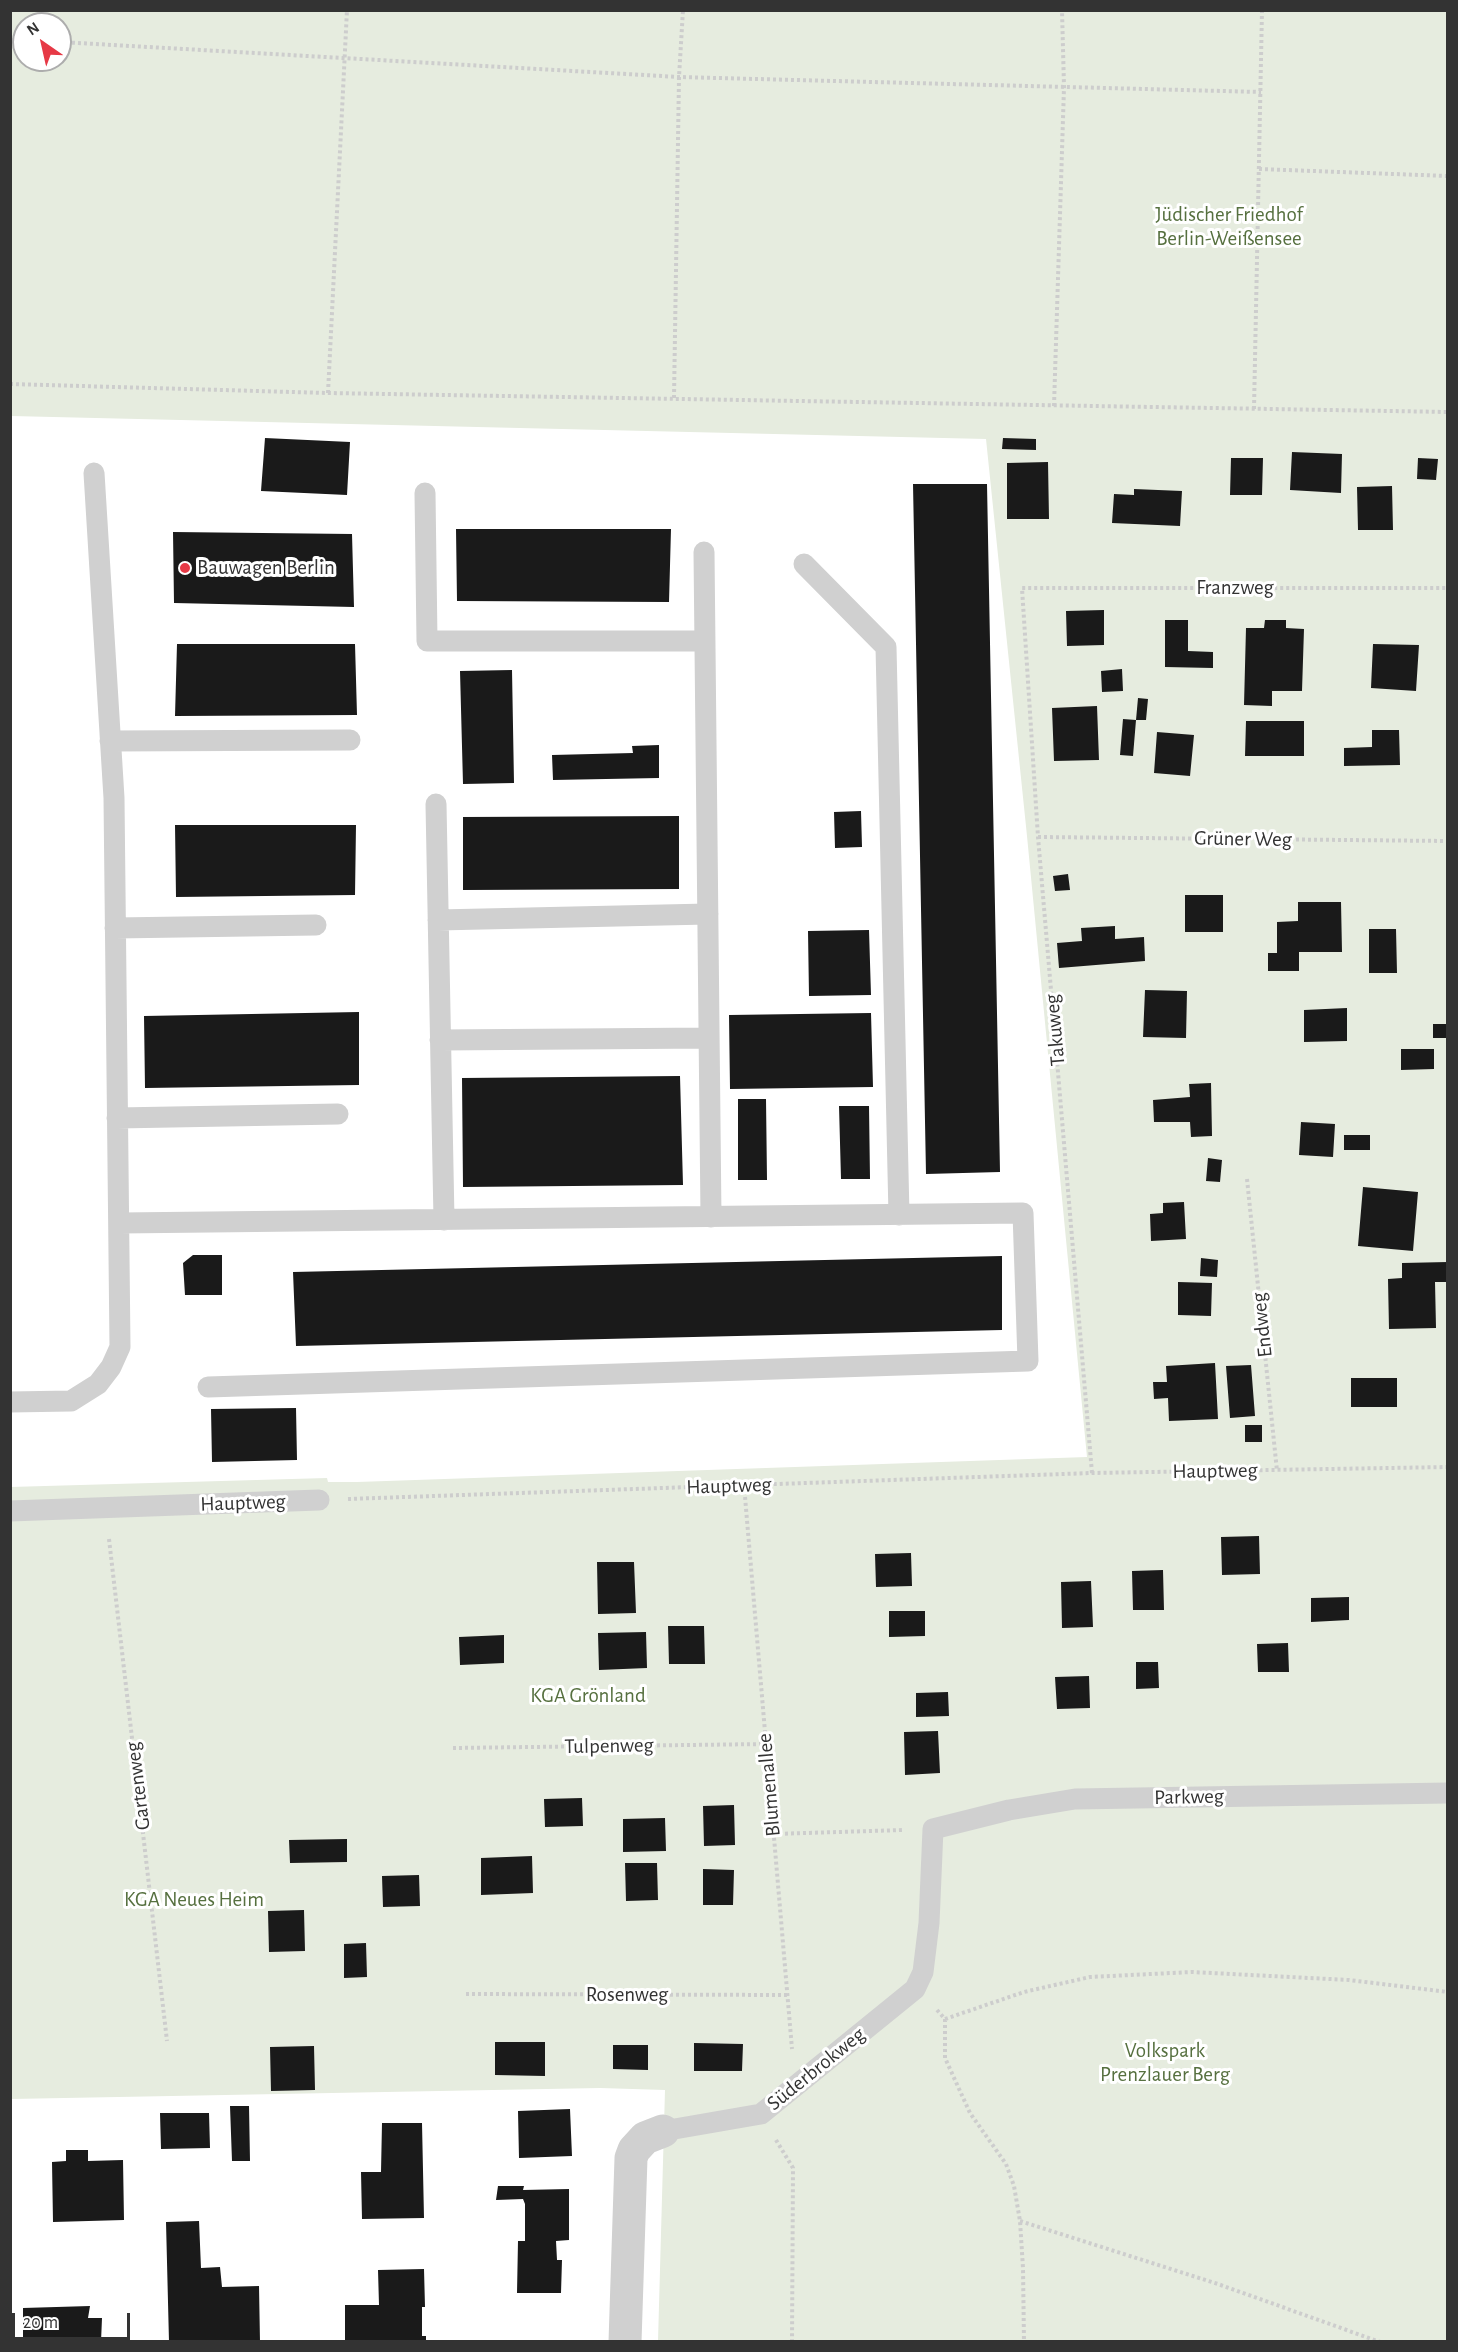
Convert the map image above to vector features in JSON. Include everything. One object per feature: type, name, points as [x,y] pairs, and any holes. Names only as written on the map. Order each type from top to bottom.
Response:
[{"type":"street","name":"Süderbrokweg","points":[[625,2342],[631,2158],[634,2150],[645,2138],[663,2131]]},
{"type":"lane","points":[[10,1402],[71,1401],[98,1384],[111,1367],[120,1347],[114,798],[94,473]]},
{"type":"lane","points":[[425,493],[427,641],[705,641]]},
{"type":"lane","points":[[704,552],[711,1217]]},
{"type":"lane","points":[[804,564],[886,647],[899,1215]]},
{"type":"lane","points":[[110,741],[350,740]]},
{"type":"lane","points":[[436,804],[444,1220]]},
{"type":"lane","points":[[438,920],[708,914]]},
{"type":"lane","points":[[115,928],[316,925]]},
{"type":"lane","points":[[441,1040],[709,1038]]},
{"type":"lane","points":[[117,1118],[338,1114]]},
{"type":"lane","points":[[120,1223],[1023,1213],[1028,1361],[208,1387]]},
{"type":"lane","name":"Hauptweg","points":[[10,1511],[320,1500]]},
{"type":"lane","name":"Parkweg","points":[[933,1829],[1009,1810],[1075,1799],[1448,1793]]},
{"type":"lane","name":"Süderbrokweg","points":[[663,2131],[761,2114],[915,1989],[923,1972],[929,1923],[933,1829]]},
{"type":"path","points":[[328,393],[347,10]]},
{"type":"path","points":[[674,398],[679,77],[683,10]]},
{"type":"path","points":[[1054,406],[1065,87],[1062,10]]},
{"type":"path","points":[[1254,409],[1262,10]]},
{"type":"path","points":[[72,43],[679,77],[1261,92]]},
{"type":"path","points":[[1259,170],[1448,176]]},
{"type":"path","points":[[10,384],[328,393],[1448,412]]},
{"type":"path","name":"Franzweg","points":[[1022,588],[1448,588]]},
{"type":"path","name":"Takuweg","points":[[1022,588],[1038,837],[1092,1473]]},
{"type":"path","name":"Grüner Weg","points":[[1038,837],[1448,841]]},
{"type":"path","name":"Endweg","points":[[1246,1179],[1277,1471]]},
{"type":"path","name":"Hauptweg","points":[[320,1500],[1092,1473],[1448,1467]]},
{"type":"path","name":"Blumenallee","points":[[744,1485],[793,2075],[799,2081]]},
{"type":"path","name":"Gartenweg","points":[[108,1530],[167,2041]]},
{"type":"path","name":"Tulpenweg","points":[[453,1748],[766,1744]]},
{"type":"path","points":[[773,1834],[933,1829]]},
{"type":"path","points":[[1024,2342],[1020,2221],[1014,2186],[1006,2164],[970,2113],[945,2058],[945,2019],[1024,1992],[1090,1977],[1204,1973],[1348,1980],[1448,1992]]},
{"type":"path","name":"Rosenweg","points":[[465,1994],[788,1995]]},
{"type":"path","points":[[761,2114],[793,2168],[792,2342]]},
{"type":"path","points":[[1020,2221],[1218,2284],[1380,2342]]},
{"type":"green space","points":[[11,11],[1447,11],[1447,2341],[658,2341],[665,2090],[600,2088],[11,2099],[10,1487],[327,1478],[328,1482],[357,1482],[1087,1457],[986,439],[11,416]]},
{"type":"building","points":[[265,438],[350,442],[347,495],[261,491]]},
{"type":"building","points":[[1003,438],[1036,439],[1036,450],[1002,449]]},
{"type":"building","points":[[1292,452],[1342,454],[1341,493],[1290,490]]},
{"type":"building","points":[[1231,458],[1263,458],[1262,495],[1230,495]]},
{"type":"building","points":[[1418,458],[1438,459],[1436,480],[1417,479]]},
{"type":"building","points":[[1048,462],[1049,519],[1007,519],[1007,463]]},
{"type":"building","points":[[913,484],[987,484],[1000,1172],[926,1174]]},
{"type":"building","points":[[1392,486],[1393,530],[1358,530],[1357,487]]},
{"type":"building","points":[[1134,489],[1182,491],[1180,526],[1112,523],[1114,494],[1134,495]]},
{"type":"building","points":[[456,529],[671,529],[669,602],[457,601]]},
{"type":"building","points":[[173,532],[352,534],[354,607],[174,603]]},
{"type":"building","points":[[1104,610],[1104,645],[1067,646],[1066,611]]},
{"type":"building","points":[[1165,620],[1188,620],[1188,651],[1213,652],[1213,668],[1165,667]]},
{"type":"building","points":[[1265,620],[1286,620],[1286,628],[1304,629],[1302,691],[1272,691],[1272,706],[1244,705],[1246,628],[1264,628]]},
{"type":"building","points":[[177,644],[355,644],[357,715],[175,716]]},
{"type":"building","points":[[1373,644],[1419,645],[1416,691],[1371,688]]},
{"type":"building","points":[[1122,669],[1123,691],[1102,692],[1101,671]]},
{"type":"building","points":[[512,670],[514,783],[463,784],[460,671]]},
{"type":"building","points":[[1138,698],[1148,699],[1146,720],[1136,720]]},
{"type":"building","points":[[1097,706],[1099,760],[1054,761],[1052,708]]},
{"type":"building","points":[[1123,719],[1136,720],[1133,756],[1120,755]]},
{"type":"building","points":[[1246,721],[1304,721],[1304,756],[1245,756]]},
{"type":"building","points":[[1372,730],[1399,730],[1400,765],[1344,766],[1344,748],[1372,747]]},
{"type":"building","points":[[1157,732],[1194,735],[1190,776],[1154,773]]},
{"type":"building","points":[[659,745],[659,778],[553,780],[552,755],[633,753],[632,746]]},
{"type":"building","points":[[861,811],[862,847],[835,848],[834,812]]},
{"type":"building","points":[[679,816],[679,889],[463,890],[463,817]]},
{"type":"building","points":[[175,825],[356,825],[355,895],[176,897]]},
{"type":"building","points":[[1068,874],[1070,890],[1055,891],[1053,876]]},
{"type":"building","points":[[1185,895],[1223,895],[1223,932],[1185,932]]},
{"type":"building","points":[[1298,902],[1341,902],[1342,952],[1299,952],[1299,971],[1268,971],[1268,953],[1277,953],[1277,922],[1298,921]]},
{"type":"building","points":[[1115,926],[1115,939],[1144,937],[1145,961],[1059,968],[1057,943],[1082,941],[1081,928]]},
{"type":"building","points":[[1369,929],[1396,929],[1397,973],[1369,973]]},
{"type":"building","points":[[869,930],[871,995],[809,996],[808,931]]},
{"type":"building","points":[[1145,990],[1187,991],[1186,1038],[1143,1037]]},
{"type":"building","points":[[1347,1008],[1347,1041],[1304,1042],[1304,1010]]},
{"type":"building","points":[[359,1012],[359,1085],[145,1088],[144,1016]]},
{"type":"building","points":[[871,1013],[873,1087],[730,1089],[729,1015]]},
{"type":"building","points":[[1433,1024],[1448,1024],[1448,1038],[1433,1038]]},
{"type":"building","points":[[1401,1049],[1434,1049],[1434,1069],[1401,1070]]},
{"type":"building","points":[[680,1076],[683,1185],[463,1187],[462,1078]]},
{"type":"building","points":[[1211,1083],[1212,1136],[1191,1137],[1190,1122],[1154,1122],[1153,1100],[1190,1097],[1189,1084]]},
{"type":"building","points":[[738,1099],[766,1099],[767,1180],[738,1180]]},
{"type":"building","points":[[839,1106],[869,1106],[870,1179],[841,1179]]},
{"type":"building","points":[[1301,1122],[1335,1124],[1333,1157],[1299,1155]]},
{"type":"building","points":[[1344,1135],[1370,1135],[1370,1150],[1344,1150]]},
{"type":"building","points":[[1208,1158],[1222,1160],[1220,1182],[1206,1181]]},
{"type":"building","points":[[1363,1187],[1418,1192],[1413,1251],[1358,1246]]},
{"type":"building","points":[[1184,1202],[1186,1239],[1151,1241],[1150,1214],[1163,1213],[1163,1203]]},
{"type":"building","points":[[193,1255],[222,1255],[222,1295],[185,1295],[183,1263]]},
{"type":"building","points":[[1002,1256],[1002,1330],[296,1346],[293,1272]]},
{"type":"building","points":[[1201,1258],[1218,1260],[1217,1277],[1200,1276]]},
{"type":"building","points":[[1448,1262],[1448,1282],[1435,1282],[1436,1328],[1389,1329],[1388,1279],[1402,1278],[1402,1263]]},
{"type":"building","points":[[1178,1282],[1212,1283],[1211,1316],[1178,1315]]},
{"type":"building","points":[[1215,1363],[1218,1419],[1169,1421],[1168,1398],[1154,1399],[1153,1382],[1167,1382],[1166,1366]]},
{"type":"building","points":[[1251,1365],[1255,1416],[1230,1418],[1226,1366]]},
{"type":"building","points":[[1351,1378],[1397,1378],[1397,1407],[1351,1407]]},
{"type":"building","points":[[296,1408],[297,1460],[212,1462],[211,1409]]},
{"type":"building","points":[[1245,1425],[1262,1425],[1262,1442],[1245,1442]]},
{"type":"building","points":[[1259,1536],[1260,1574],[1222,1575],[1221,1537]]},
{"type":"building","points":[[911,1553],[912,1586],[876,1587],[875,1554]]},
{"type":"building","points":[[597,1562],[634,1562],[636,1613],[598,1614]]},
{"type":"building","points":[[1163,1570],[1164,1610],[1133,1610],[1132,1571]]},
{"type":"building","points":[[1091,1581],[1093,1627],[1062,1628],[1061,1582]]},
{"type":"building","points":[[1349,1597],[1349,1620],[1311,1622],[1311,1598]]},
{"type":"building","points":[[889,1611],[925,1611],[925,1636],[889,1637]]},
{"type":"building","points":[[668,1626],[704,1626],[705,1664],[669,1664]]},
{"type":"building","points":[[646,1632],[647,1668],[599,1670],[598,1633]]},
{"type":"building","points":[[504,1635],[504,1663],[460,1665],[459,1637]]},
{"type":"building","points":[[1288,1643],[1289,1672],[1258,1672],[1257,1644]]},
{"type":"building","points":[[1136,1662],[1158,1662],[1159,1688],[1136,1689]]},
{"type":"building","points":[[1089,1676],[1090,1708],[1057,1709],[1055,1677]]},
{"type":"building","points":[[948,1692],[949,1716],[916,1717],[916,1693]]},
{"type":"building","points":[[938,1731],[940,1773],[905,1775],[904,1732]]},
{"type":"building","points":[[582,1798],[583,1826],[545,1827],[544,1799]]},
{"type":"building","points":[[734,1805],[735,1845],[704,1846],[703,1806]]},
{"type":"building","points":[[665,1818],[666,1851],[623,1852],[623,1819]]},
{"type":"building","points":[[347,1839],[347,1862],[290,1863],[289,1840]]},
{"type":"building","points":[[532,1856],[533,1893],[481,1895],[481,1858]]},
{"type":"building","points":[[625,1863],[657,1863],[658,1900],[626,1901]]},
{"type":"building","points":[[703,1869],[734,1870],[733,1905],[703,1905]]},
{"type":"building","points":[[419,1875],[420,1906],[383,1907],[382,1876]]},
{"type":"building","points":[[304,1910],[305,1951],[269,1952],[268,1911]]},
{"type":"building","points":[[366,1943],[367,1977],[344,1978],[344,1944]]},
{"type":"building","points":[[495,2042],[545,2042],[545,2076],[495,2075]]},
{"type":"building","points":[[694,2043],[743,2044],[742,2071],[694,2071]]},
{"type":"building","points":[[613,2045],[648,2045],[648,2070],[613,2069]]},
{"type":"building","points":[[314,2046],[315,2090],[271,2091],[270,2047]]},
{"type":"building","points":[[230,2106],[249,2106],[250,2161],[232,2161]]},
{"type":"building","points":[[570,2109],[572,2156],[519,2158],[518,2111]]},
{"type":"building","points":[[160,2113],[209,2113],[210,2148],[161,2149]]},
{"type":"building","points":[[382,2123],[422,2123],[424,2218],[362,2219],[361,2172],[381,2172]]},
{"type":"building","points":[[66,2150],[88,2150],[88,2161],[123,2160],[124,2220],[53,2222],[52,2162],[66,2161]]},
{"type":"building","points":[[498,2186],[524,2186],[523,2190],[569,2189],[569,2240],[556,2241],[557,2260],[562,2260],[561,2293],[517,2293],[518,2241],[525,2241],[525,2204],[523,2199],[496,2200]]},
{"type":"building","points":[[199,2221],[201,2268],[220,2267],[222,2287],[259,2286],[260,2342],[169,2342],[166,2222]]},
{"type":"building","points":[[424,2269],[425,2307],[422,2307],[422,2336],[426,2336],[426,2342],[345,2341],[345,2305],[379,2305],[378,2270]]},
{"type":"building","points":[[90,2306],[88,2318],[102,2318],[101,2342],[23,2342],[23,2308]]},
{"type":"place","name":"Bauwagen Berlin","points":[[185,568]]},
{"type":"park label","name":"Jüdischer Friedhof Berlin-Weißensee","points":[[1229,227]]},
{"type":"park label","name":"KGA Grönland","points":[[588,1696]]},
{"type":"park label","name":"KGA Neues Heim","points":[[194,1900]]},
{"type":"park label","name":"Volkspark Prenzlauer Berg","points":[[1165,2063]]}]
